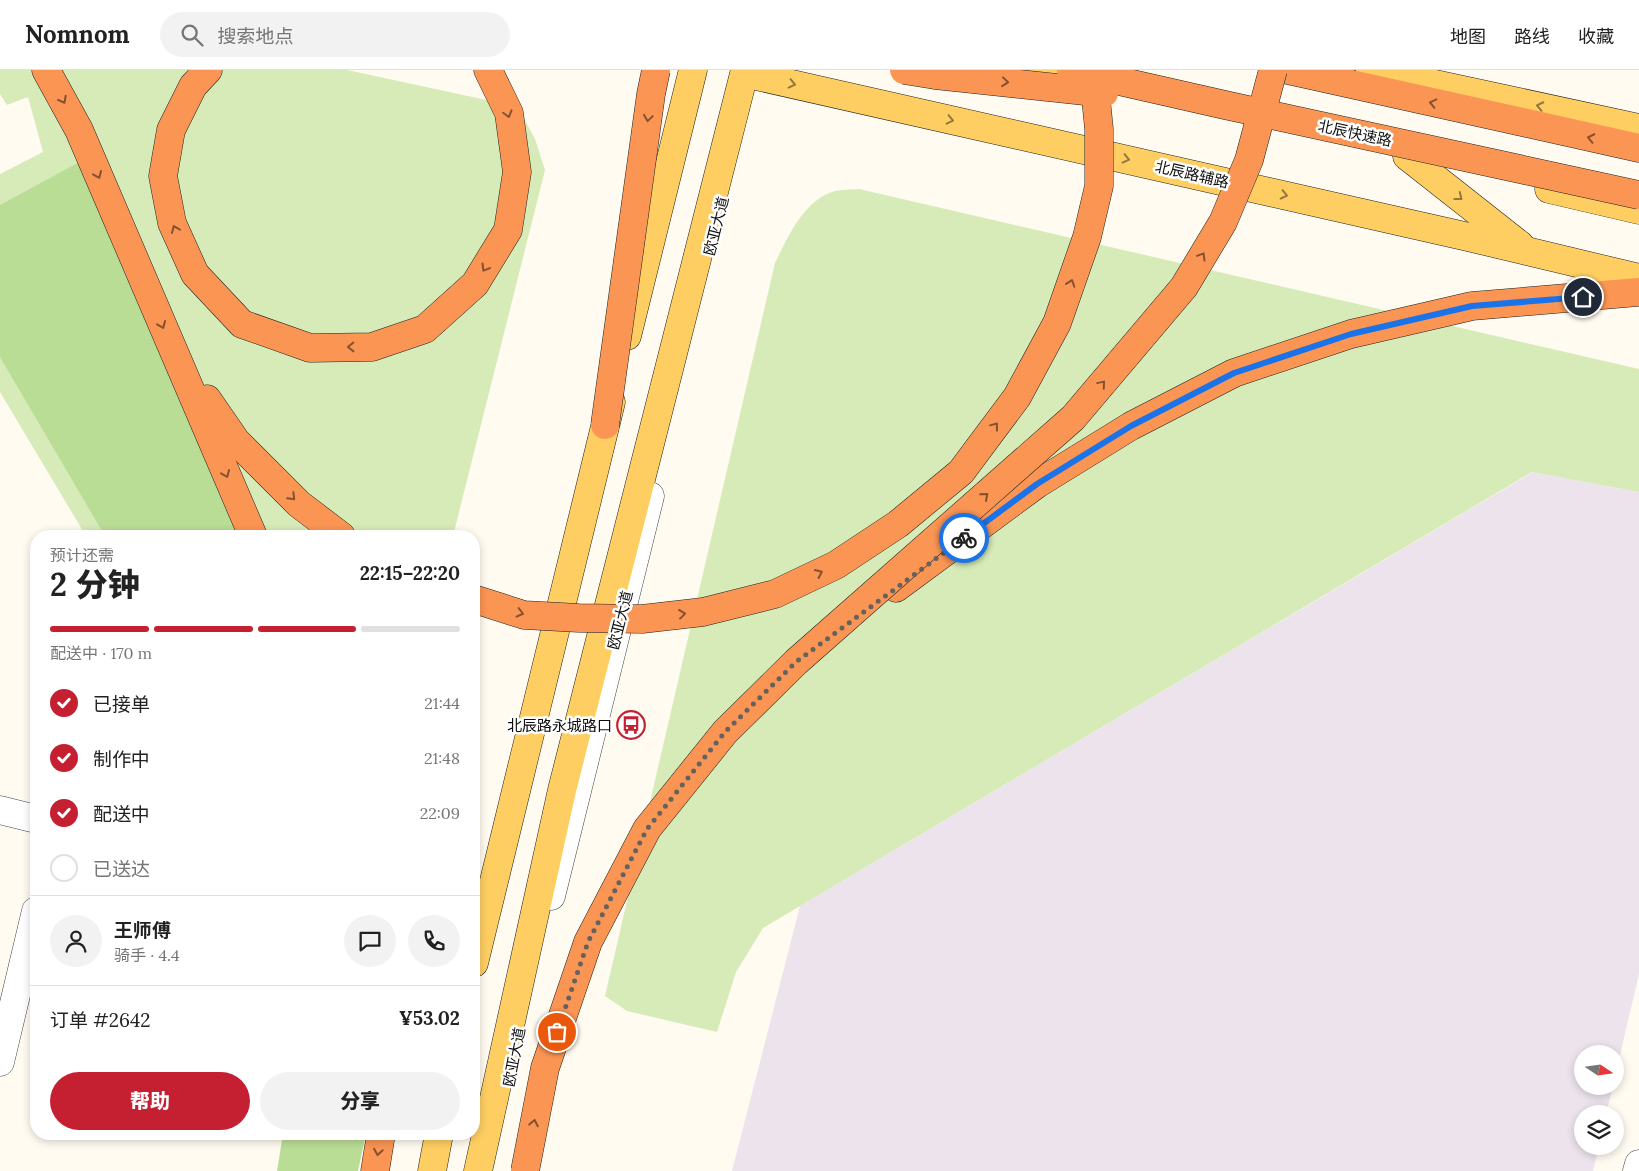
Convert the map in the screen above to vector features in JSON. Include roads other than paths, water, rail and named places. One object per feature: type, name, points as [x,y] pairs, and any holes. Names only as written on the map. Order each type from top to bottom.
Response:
[{"type":"highway","points":[[46,70],[79,130],[250,530]]},
{"type":"highway","points":[[208,70],[193,86],[170,130],[163,176],[172,223],[195,274],[242,324],[310,348],[372,347],[425,329],[475,284],[508,230],[517,172],[509,113],[488,70]]},
{"type":"highway","points":[[605,425],[651,94],[656,70]]},
{"type":"highway","points":[[904,70],[935,75],[1226,105]]},
{"type":"highway","name":"北辰快速路","points":[[1071,70],[1639,195]]},
{"type":"highway","points":[[480,601],[524,615],[642,619],[703,612],[775,594],[836,564],[898,524],[961,472],[1017,397],[1057,322],[1087,237],[1099,186],[1099,129],[1092,70]]},
{"type":"highway","points":[[525,1171],[545,1068],[588,942],[647,829],[725,732],[796,662],[1074,418],[1184,287],[1223,222],[1249,160],[1273,70]]},
{"type":"highway","points":[[1288,70],[1639,148]]},
{"type":"highway","points":[[796,662],[1037,484],[1131,426],[1234,373],[1351,334],[1472,306],[1639,292]]},
{"type":"highway","points":[[173,351],[236,441],[299,504],[333,530]]},
{"type":"highway","points":[[376,1171],[380,1140]]},
{"type":"main road","points":[[480,938],[693,70]]},
{"type":"main road","points":[[1036,70],[1639,210]]},
{"type":"main road","points":[[1370,70],[1639,128]]},
{"type":"main road","points":[[478,1171],[562,790],[749,71]]},
{"type":"main road","name":"北辰路辅路","points":[[749,71],[1526,250],[1639,278]]},
{"type":"main road","points":[[1407,156],[1526,250]]},
{"type":"main road","points":[[432,1171],[438,1140]]},
{"type":"street","points":[[480,897],[515,748],[657,182],[687,70]]},
{"type":"street","name":"欧亚大道","points":[[491,1171],[528,988],[597,716],[749,71]]},
{"type":"street","points":[[0,810],[30,817]]},
{"type":"street","points":[[0,1062],[30,936]]},
{"type":"street","points":[[420,1171],[426,1140]]},
{"type":"street","points":[[1637,1171],[1639,1164]]},
{"type":"place","name":"北辰路永城路口","points":[[631,725]]}]
